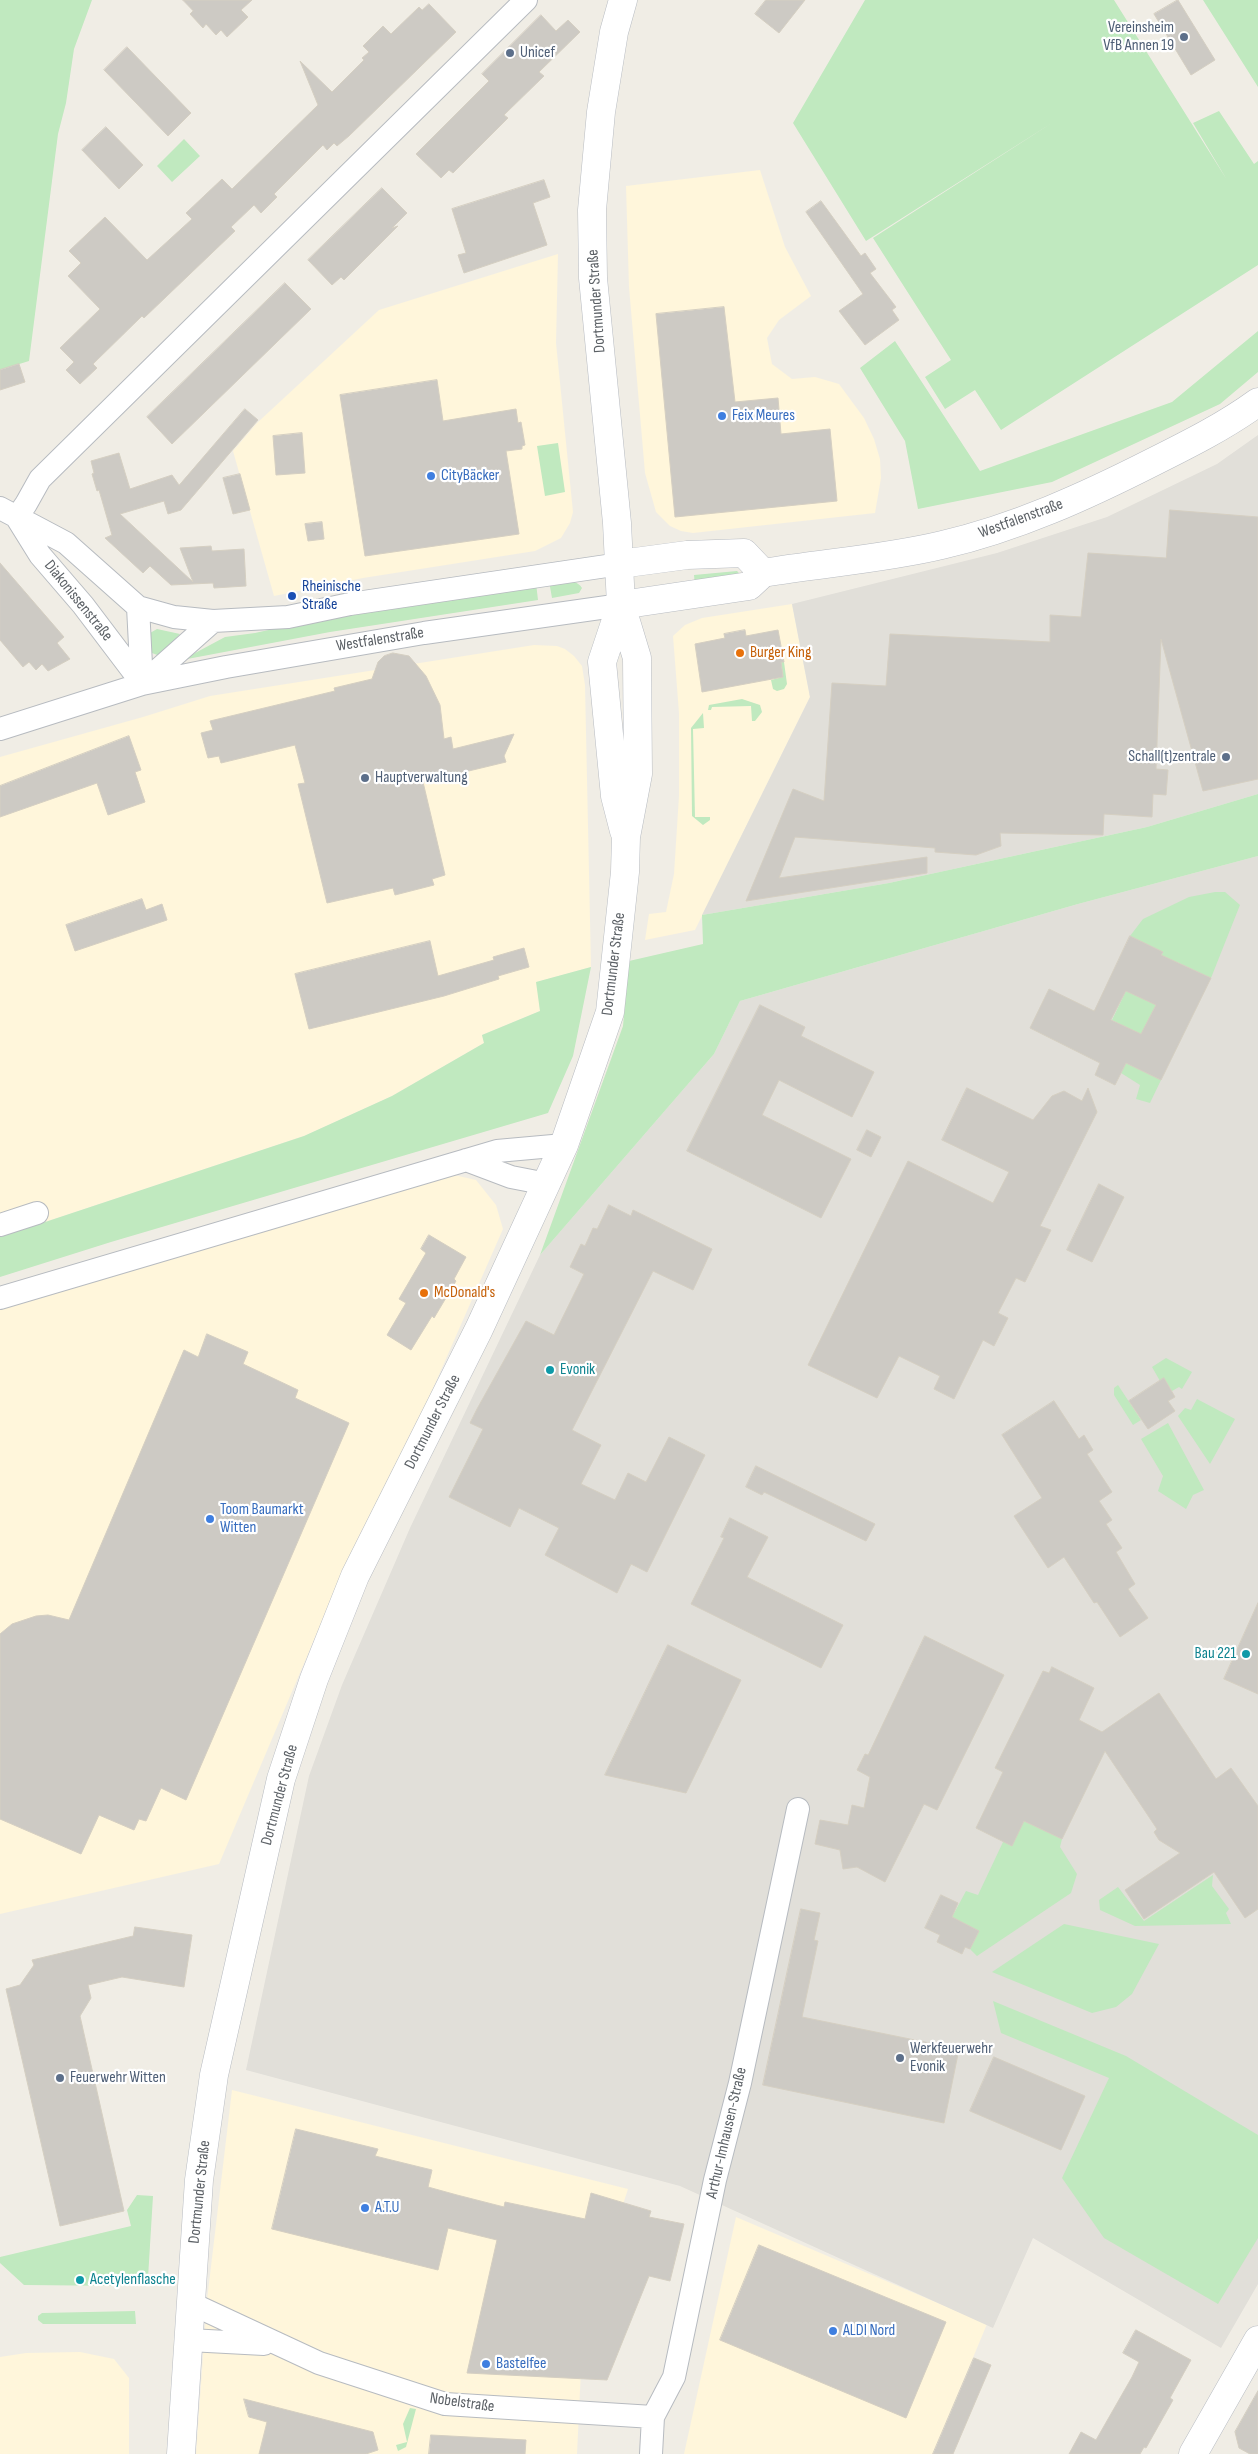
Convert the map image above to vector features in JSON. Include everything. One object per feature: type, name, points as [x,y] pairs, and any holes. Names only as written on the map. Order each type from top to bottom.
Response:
[{"type":"main road","name":"Dortmunder Straße","points":[[181,2454],[199,2180],[214,2075],[281,1779],[314,1679],[355,1576],[469,1351],[564,1145],[610,1012],[625,872],[626,837],[614,796],[602,662],[621,605],[620,564],[593,278],[592,210],[601,112],[614,32],[623,0]]},
{"type":"main road","name":"Westfalenstraße","points":[[621,605],[749,586],[763,573],[942,545],[1035,516],[1124,477],[1187,445],[1240,415],[1258,402]]},
{"type":"main road","points":[[620,564],[687,555],[744,553],[763,573]]},
{"type":"main road","points":[[1198,2452],[1258,2340]]},
{"type":"street","points":[[8,512],[26,504],[40,479],[526,0]]},
{"type":"street","name":"Diakonissenstraße","points":[[8,512],[66,543],[138,607],[142,684]]},
{"type":"street","name":"Diakonissenstraße","points":[[8,512],[40,555],[83,605],[142,684]]},
{"type":"street","points":[[138,607],[174,617],[213,620],[288,617],[350,604],[620,564]]},
{"type":"street","name":"Westfalenstraße","points":[[0,729],[142,684],[235,665],[424,632],[621,605]]},
{"type":"street","points":[[142,684],[213,620]]},
{"type":"street","points":[[0,1298],[497,1151],[564,1145]]},
{"type":"street","points":[[466,1160],[511,1176],[546,1184]]},
{"type":"street","points":[[0,1225],[36,1213]]},
{"type":"street","name":"Arthur-Imhausen-Straße","points":[[651,2454],[653,2417],[674,2377],[713,2189],[740,2083],[798,1809]]},
{"type":"street","name":"Nobelstraße","points":[[190,2303],[319,2363],[446,2404],[653,2417]]},
{"type":"street","name":"Nobelstraße","points":[[189,2340],[280,2346]]},
{"type":"shaded area","points":[[760,170],[785,247],[811,296],[779,320],[767,338],[772,364],[792,379],[815,377],[839,384],[864,418],[874,439],[880,459],[881,478],[875,513],[693,533],[681,531],[670,526],[656,512],[645,473],[629,287],[626,186]]},
{"type":"shaded area","points":[[558,254],[556,343],[573,512],[570,523],[561,538],[535,551],[363,578],[274,596],[233,451],[257,423],[379,310]]},
{"type":"shaded area","points":[[1258,435],[1258,794],[1147,827],[889,883],[702,915],[810,697],[792,604],[997,553],[1107,517],[1217,464]]},
{"type":"shaded area","points":[[792,604],[810,697],[695,930],[645,940],[649,914],[666,912],[674,874],[679,796],[679,713],[673,636],[685,625],[702,618]]},
{"type":"shaded area","points":[[534,645],[557,646],[565,649],[582,666],[585,685],[591,967],[537,982],[540,1011],[482,1035],[484,1043],[392,1096],[304,1136],[0,1237],[0,757],[210,696]]},
{"type":"shaded area","points":[[1258,856],[1258,2284],[1221,2348],[1033,2238],[993,2328],[680,2186],[246,2070],[309,1776],[342,1685],[410,1528],[540,1255],[714,1054],[740,1001],[1078,904]]},
{"type":"shaded area","points":[[441,1172],[476,1180],[496,1205],[503,1229],[383,1502],[327,1609],[219,1864],[0,1914],[0,1309]]},
{"type":"shaded area","points":[[232,2090],[628,2189],[583,2327],[577,2454],[196,2454],[207,2300]]},
{"type":"shaded area","points":[[736,2217],[987,2324],[933,2454],[684,2454]]},
{"type":"shaded area","points":[[80,2352],[114,2359],[129,2378],[129,2454],[0,2454],[0,2357],[26,2353]]},
{"type":"green space","points":[[0,0],[92,0],[74,49],[66,103],[58,134],[29,361],[0,370]]},
{"type":"green space","points":[[865,0],[1114,0],[1227,180],[1193,123],[1219,111],[1254,164],[1258,161],[1258,265],[1001,430],[975,390],[945,409],[925,377],[951,360],[873,238],[1055,121],[866,241],[793,123]]},
{"type":"green space","points":[[1203,0],[1258,0],[1258,87]]},
{"type":"green space","points":[[184,139],[200,156],[172,182],[157,166]]},
{"type":"green space","points":[[1258,331],[1258,372],[1220,404],[1052,482],[918,509],[905,441],[860,368],[895,341],[980,471],[1172,402]]},
{"type":"green space","points":[[558,443],[565,492],[545,496],[537,446]]},
{"type":"green space","points":[[737,571],[740,574],[695,586],[694,575]]},
{"type":"green space","points":[[549,581],[572,581],[582,588],[579,593],[552,598]]},
{"type":"green space","points":[[536,583],[538,600],[330,632],[182,660],[225,637],[255,633],[331,616]]},
{"type":"green space","points":[[157,629],[180,634],[160,656],[152,653],[149,646],[150,633]]},
{"type":"green space","points":[[781,662],[784,662],[787,684],[784,689],[777,691],[773,689],[771,680],[783,677]]},
{"type":"green space","points":[[742,699],[760,705],[762,712],[755,721],[752,721],[751,706],[712,707],[711,710],[708,710],[709,705]]},
{"type":"green space","points":[[703,713],[704,728],[693,729],[695,817],[710,817],[710,820],[703,825],[692,816],[691,728]]},
{"type":"green space","points":[[1258,794],[1258,856],[1078,904],[740,1001],[714,1054],[540,1255],[623,1026],[629,961],[703,944],[702,915],[889,883],[1147,827]]},
{"type":"green space","points":[[1225,892],[1240,905],[1211,978],[1177,962],[1137,1043],[1126,1027],[1112,1020],[1126,991],[1141,997],[1163,952],[1130,936],[1143,919],[1189,897]]},
{"type":"green space","points":[[591,967],[573,1056],[548,1113],[111,1242],[0,1277],[0,1237],[304,1136],[392,1096],[484,1043],[482,1035],[540,1011],[536,982]]},
{"type":"green space","points":[[1126,1063],[1161,1080],[1150,1103],[1136,1099],[1140,1085],[1121,1073]]},
{"type":"green space","points":[[1166,1358],[1192,1372],[1182,1389],[1179,1387],[1172,1391],[1164,1378],[1160,1381],[1152,1367]]},
{"type":"green space","points":[[1118,1385],[1141,1420],[1133,1425],[1114,1395],[1114,1388]]},
{"type":"green space","points":[[1197,1399],[1235,1419],[1210,1464],[1178,1416],[1185,1408],[1191,1410]]},
{"type":"green space","points":[[1168,1423],[1204,1490],[1193,1495],[1186,1509],[1158,1491],[1163,1476],[1141,1439]]},
{"type":"green space","points":[[1024,1821],[1062,1839],[1060,1847],[1077,1874],[1071,1893],[977,1956],[970,1949],[979,1931],[952,1917],[966,1891],[978,1895],[1003,1842]]},
{"type":"green space","points":[[1213,1875],[1212,1886],[1229,1909],[1226,1913],[1231,1924],[1135,1926],[1100,1910],[1099,1900],[1118,1887],[1144,1921]]},
{"type":"green space","points":[[1064,1924],[1159,1944],[1132,1994],[1116,2007],[1092,2013],[992,1972]]},
{"type":"green space","points":[[993,2001],[1126,2056],[1258,2135],[1258,2238],[1218,2304],[1104,2238],[1062,2178],[1109,2078],[1001,2033]]},
{"type":"green space","points":[[137,2195],[153,2196],[148,2278],[129,2286],[24,2285],[0,2263],[0,2257],[131,2226],[127,2210]]},
{"type":"green space","points":[[135,2311],[136,2324],[43,2324],[38,2320],[38,2316],[42,2313]]},
{"type":"green space","points":[[410,2408],[416,2409],[406,2447],[398,2451],[396,2445],[407,2442],[403,2424]]},
{"type":"building","points":[[183,0],[252,0],[241,10],[248,17],[227,37],[221,30],[216,35],[206,24],[203,28],[190,14],[193,11]]},
{"type":"building","points":[[766,0],[805,0],[779,33],[755,14]]},
{"type":"building","name":"Vereinsheim VfB Annen 19","points":[[1178,0],[1215,60],[1191,75],[1154,14]]},
{"type":"building","points":[[429,4],[456,32],[349,136],[337,146],[334,143],[327,150],[323,145],[274,194],[277,197],[261,213],[254,205],[231,227],[235,231],[144,318],[142,316],[93,364],[97,368],[80,384],[66,370],[74,362],[60,348],[100,309],[68,276],[81,263],[69,251],[105,217],[147,260],[192,219],[186,213],[222,179],[232,189],[318,105],[300,61],[332,92],[364,60],[362,58],[369,52],[363,46],[383,26],[391,34],[419,7],[422,10]]},
{"type":"building","points":[[541,15],[556,31],[568,20],[580,32],[539,72],[544,76],[504,115],[508,118],[453,173],[449,170],[441,178],[416,154],[489,81],[482,74]]},
{"type":"building","points":[[127,47],[191,113],[168,136],[104,70]]},
{"type":"building","points":[[106,127],[143,165],[119,189],[82,150]]},
{"type":"building","points":[[544,180],[550,197],[533,203],[547,245],[464,273],[458,255],[466,253],[452,209]]},
{"type":"building","points":[[382,188],[407,213],[392,228],[398,226],[344,280],[341,277],[332,285],[308,260]]},
{"type":"building","points":[[821,201],[861,256],[865,253],[876,269],[870,273],[896,307],[892,310],[899,320],[865,345],[839,311],[863,294],[806,212]]},
{"type":"building","points":[[285,283],[311,309],[172,444],[147,417]]},
{"type":"building","name":"Feix Meures","points":[[724,307],[735,402],[778,398],[781,434],[830,429],[837,501],[675,517],[656,314]]},
{"type":"building","points":[[19,364],[25,382],[0,390],[0,370]]},
{"type":"building","name":"CityBäcker","points":[[437,380],[443,421],[516,409],[518,423],[521,422],[525,445],[522,446],[522,449],[506,451],[519,534],[365,556],[340,395]]},
{"type":"building","points":[[245,409],[258,420],[181,510],[168,514],[164,501],[120,514],[193,582],[180,548],[211,546],[212,551],[244,549],[246,586],[214,588],[213,583],[171,585],[150,566],[143,573],[105,538],[112,535],[99,490],[97,491],[92,474],[94,473],[91,461],[119,453],[130,489],[172,475],[179,485]]},
{"type":"building","points":[[302,433],[305,473],[276,475],[273,436]]},
{"type":"building","points":[[240,474],[250,510],[233,514],[223,478]]},
{"type":"building","points":[[1170,510],[1258,517],[1258,779],[1203,791],[1161,639],[1156,769],[1168,770],[1166,795],[1153,794],[1152,817],[1104,814],[1103,835],[1000,833],[1001,846],[976,855],[935,852],[935,848],[795,837],[779,878],[927,857],[927,873],[746,901],[793,789],[824,801],[832,683],[886,686],[890,634],[1050,642],[1050,615],[1081,617],[1088,553],[1166,558]]},
{"type":"building","points":[[322,522],[324,539],[308,541],[305,524]]},
{"type":"building","points":[[0,563],[64,637],[57,643],[70,659],[48,671],[42,664],[36,670],[29,662],[23,667],[0,640]]},
{"type":"building","name":"Burger King","points":[[745,630],[746,636],[778,630],[784,662],[781,662],[783,677],[702,692],[695,644],[725,638],[724,634]]},
{"type":"building","name":"Hauptverwaltung","points":[[393,653],[409,656],[426,676],[440,705],[444,739],[451,737],[453,749],[514,734],[504,756],[506,762],[423,782],[445,875],[432,879],[434,885],[395,895],[393,888],[327,903],[298,784],[305,783],[295,745],[221,763],[219,756],[208,758],[201,733],[213,730],[210,721],[335,691],[334,688],[372,679],[378,662],[384,656]]},
{"type":"building","points":[[129,736],[141,770],[135,772],[145,802],[108,815],[97,783],[0,817],[0,786]]},
{"type":"building","points":[[142,899],[146,910],[162,904],[167,920],[75,951],[66,925]]},
{"type":"building","points":[[1130,936],[1163,952],[1161,955],[1211,978],[1161,1080],[1126,1063],[1115,1085],[1095,1075],[1100,1063],[1030,1028],[1049,989],[1094,1011]],"holes":[[[1126,991],[1156,1005],[1141,1034],[1111,1020]]]},
{"type":"building","points":[[430,941],[438,976],[494,960],[493,957],[524,948],[529,967],[498,976],[499,979],[444,996],[309,1029],[295,974]]},
{"type":"building","points":[[760,1005],[805,1027],[801,1036],[874,1072],[852,1117],[779,1080],[762,1115],[851,1159],[821,1218],[687,1151]]},
{"type":"building","points":[[967,1088],[1033,1120],[1052,1096],[1064,1091],[1082,1101],[1088,1088],[1097,1112],[1040,1226],[1051,1230],[1025,1282],[1016,1278],[998,1313],[1008,1318],[994,1346],[983,1340],[954,1399],[934,1389],[940,1376],[899,1356],[877,1398],[808,1365],[908,1161],[993,1203],[1009,1172],[942,1140]]},
{"type":"building","points":[[867,1130],[881,1137],[871,1157],[857,1150]]},
{"type":"building","points":[[1099,1184],[1124,1197],[1092,1262],[1067,1250]]},
{"type":"building","points":[[609,1205],[631,1216],[633,1210],[712,1249],[693,1290],[653,1271],[572,1430],[601,1445],[581,1484],[615,1500],[628,1473],[646,1482],[669,1437],[705,1455],[647,1572],[631,1564],[617,1593],[545,1555],[559,1528],[519,1508],[510,1527],[449,1497],[483,1429],[470,1423],[477,1409],[526,1321],[554,1335],[584,1274],[570,1267],[581,1244],[585,1246],[593,1228],[597,1229]]},
{"type":"building","name":"McDonald's","points":[[429,1235],[466,1257],[454,1279],[456,1281],[434,1318],[432,1316],[411,1350],[387,1335],[406,1303],[399,1299],[426,1253],[421,1249]]},
{"type":"building","name":"Toom Baumarkt Witten","points":[[207,1334],[248,1352],[243,1364],[298,1390],[295,1398],[349,1423],[186,1800],[161,1788],[146,1821],[139,1819],[134,1830],[99,1815],[81,1854],[0,1819],[0,1634],[12,1624],[36,1616],[48,1615],[69,1620],[184,1350],[198,1357]]},
{"type":"building","points":[[1164,1378],[1175,1397],[1168,1401],[1175,1411],[1148,1429],[1129,1401]]},
{"type":"building","points":[[1054,1401],[1079,1439],[1084,1435],[1093,1450],[1087,1454],[1112,1492],[1099,1501],[1112,1520],[1106,1524],[1122,1548],[1116,1552],[1135,1584],[1128,1589],[1148,1618],[1120,1637],[1097,1602],[1094,1603],[1064,1557],[1048,1568],[1014,1516],[1042,1498],[1002,1435]]},
{"type":"building","points":[[756,1466],[875,1524],[866,1541],[764,1492],[762,1495],[746,1487]]},
{"type":"building","points":[[730,1518],[768,1537],[747,1577],[843,1625],[821,1668],[691,1604],[724,1538],[721,1537]]},
{"type":"building","name":"Bau 221","points":[[1258,1603],[1258,1694],[1224,1679]]},
{"type":"building","points":[[925,1636],[1004,1675],[937,1810],[924,1804],[885,1882],[857,1867],[843,1869],[840,1850],[815,1844],[820,1820],[848,1825],[852,1805],[864,1808],[870,1777],[857,1770],[865,1754],[868,1755]]},
{"type":"building","points":[[668,1645],[741,1680],[686,1793],[605,1775]]},
{"type":"building","points":[[1052,1667],[1094,1688],[1079,1720],[1102,1732],[1159,1693],[1216,1779],[1231,1768],[1258,1806],[1258,1909],[1245,1918],[1214,1872],[1144,1919],[1125,1890],[1180,1853],[1159,1840],[1154,1832],[1157,1829],[1105,1751],[1062,1839],[1024,1821],[1012,1846],[976,1828],[1003,1772],[995,1768],[1043,1671],[1049,1673]]},
{"type":"building","points":[[941,1895],[958,1903],[952,1917],[979,1931],[970,1949],[965,1947],[962,1954],[937,1942],[940,1935],[925,1928]]},
{"type":"building","points":[[801,1909],[820,1913],[814,1940],[818,1941],[802,2017],[959,2049],[944,2123],[763,2085]]},
{"type":"building","name":"Feuerwehr Witten","points":[[135,1927],[192,1935],[184,1987],[122,1977],[88,1985],[91,1998],[80,2016],[124,2211],[60,2226],[6,1989],[20,1985],[34,1965],[32,1960],[133,1936]]},
{"type":"building","points":[[994,2057],[1085,2096],[1061,2150],[970,2111]]},
{"type":"building","points":[[296,2129],[378,2149],[375,2156],[432,2170],[428,2187],[504,2207],[505,2202],[585,2219],[591,2193],[651,2211],[649,2217],[684,2224],[670,2281],[649,2276],[607,2380],[467,2373],[497,2240],[448,2228],[438,2270],[272,2229]]},
{"type":"building","name":"ALDI Nord","points":[[759,2245],[946,2322],[906,2418],[720,2340]]},
{"type":"building","points":[[1136,2330],[1191,2360],[1170,2398],[1173,2400],[1146,2448],[1144,2447],[1140,2454],[1069,2454],[1081,2432],[1096,2440],[1132,2377],[1139,2362],[1123,2353]]},
{"type":"building","points":[[974,2358],[991,2365],[953,2454],[933,2454]]},
{"type":"building","points":[[1258,2391],[1258,2454],[1250,2454],[1239,2448],[1235,2432]]},
{"type":"building","points":[[244,2399],[373,2432],[378,2450],[366,2454],[259,2454],[267,2422],[249,2417]]},
{"type":"building","points":[[431,2435],[526,2440],[525,2454],[429,2454]]},
{"type":"place","name":"Vereinsheim VfB Annen 19","points":[[1184,37]]},
{"type":"place","name":"Unicef","points":[[510,53]]},
{"type":"place","name":"Feix Meures","points":[[722,416]]},
{"type":"place","name":"CityBäcker","points":[[431,476]]},
{"type":"place","name":"Rheinische Straße","points":[[292,596]]},
{"type":"place","name":"Burger King","points":[[740,653]]},
{"type":"place","name":"Schall(t)zentrale","points":[[1226,757]]},
{"type":"place","name":"Hauptverwaltung","points":[[365,778]]},
{"type":"place","name":"McDonald's","points":[[424,1293]]},
{"type":"place","name":"Evonik","points":[[550,1370]]},
{"type":"place","name":"Toom Baumarkt Witten","points":[[210,1519]]},
{"type":"place","name":"Bau 221","points":[[1246,1654]]},
{"type":"place","name":"Werkfeuerwehr Evonik","points":[[900,2058]]},
{"type":"place","name":"Feuerwehr Witten","points":[[60,2078]]},
{"type":"place","name":"A.T.U","points":[[365,2208]]},
{"type":"place","name":"Acetylenflasche","points":[[80,2280]]},
{"type":"place","name":"ALDI Nord","points":[[833,2331]]},
{"type":"place","name":"Bastelfee","points":[[486,2364]]}]
